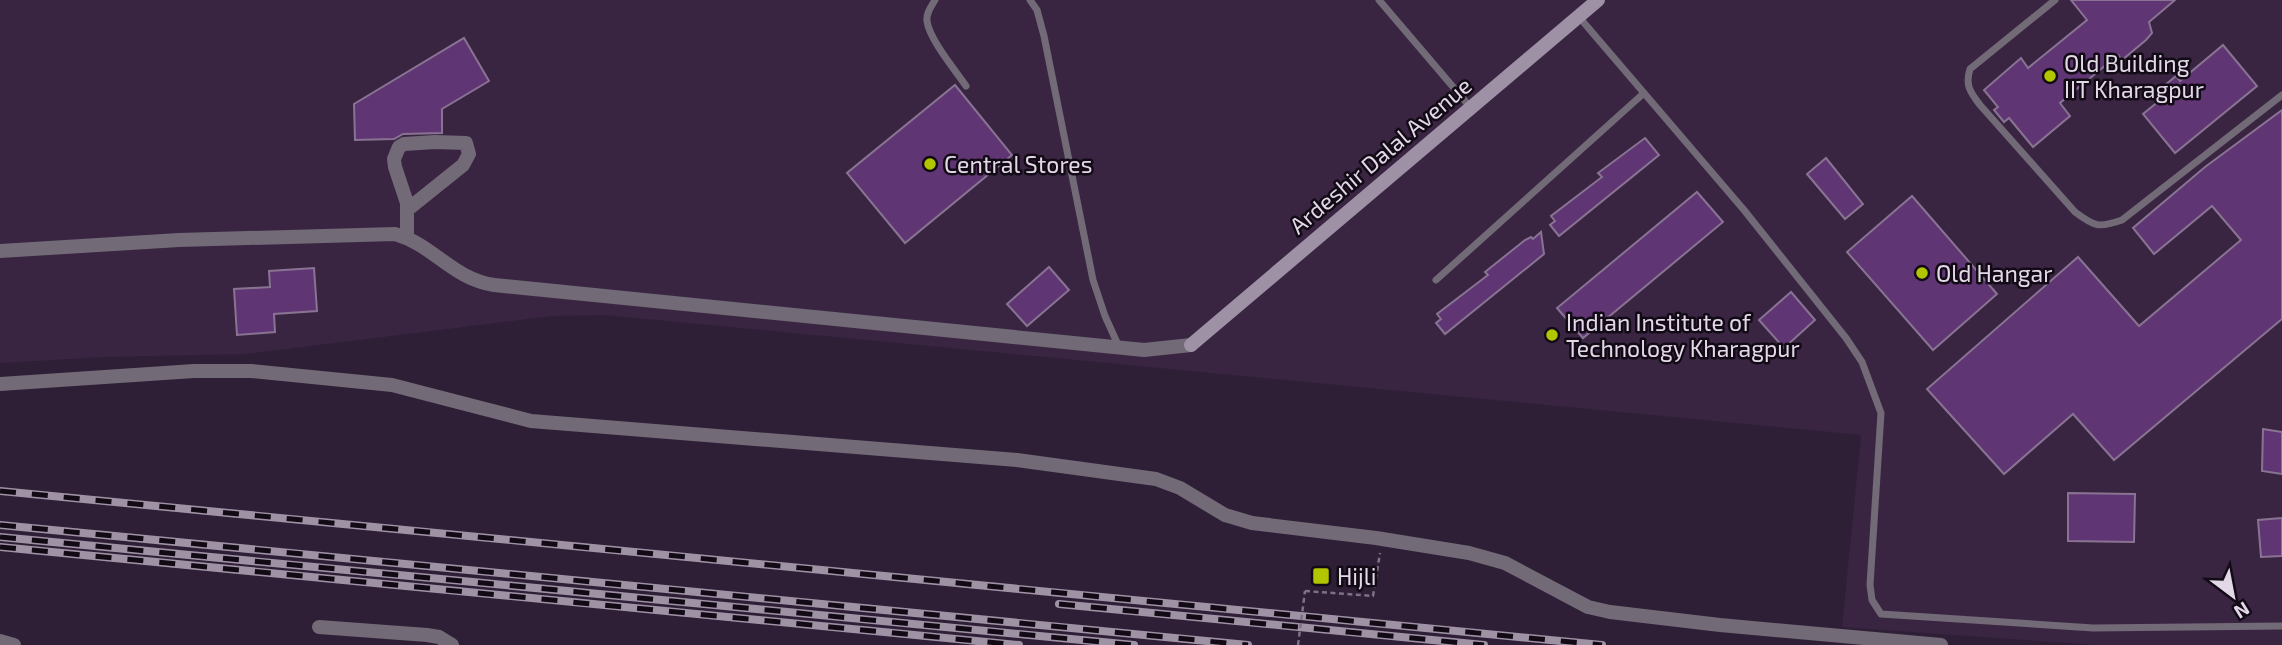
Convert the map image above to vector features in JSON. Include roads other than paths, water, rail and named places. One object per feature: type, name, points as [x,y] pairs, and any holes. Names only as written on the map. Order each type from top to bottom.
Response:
[{"type":"street","name":"Ardeshir Dalal Avenue","points":[[1120,348],[1144,351],[1191,345],[1598,0]]},
{"type":"street","points":[[407,209],[463,165],[469,153],[466,143],[404,144],[399,148],[394,159],[407,209],[407,238]]},
{"type":"street","points":[[0,251],[193,239],[396,234],[407,238],[475,282],[485,284],[1120,348]]},
{"type":"street","points":[[0,384],[194,371],[251,371],[392,385],[531,421],[1017,460],[1156,479],[1180,488],[1225,515],[1252,523],[1430,545],[1505,563],[1588,607],[1611,612],[1941,645]]},
{"type":"street","points":[[319,627],[439,636],[452,645]]},
{"type":"street","points":[[0,641],[14,645]]},
{"type":"lane","points":[[935,0],[927,23],[966,86]]},
{"type":"lane","points":[[1030,0],[1037,10],[1044,36],[1093,280],[1105,316],[1120,348]]},
{"type":"lane","points":[[1379,0],[1471,108]]},
{"type":"lane","points":[[2055,0],[1970,69],[1966,79],[1969,91],[1980,105],[2074,212],[2089,223],[2106,226],[2122,220],[2282,95]]},
{"type":"lane","points":[[1579,17],[1744,210],[1862,362],[1881,413],[1870,585],[1872,600],[1881,614],[2093,628],[2282,626]]},
{"type":"lane","points":[[1436,280],[1644,93]]},
{"type":"railway","points":[[0,491],[1602,645]]},
{"type":"railway","points":[[0,525],[1248,645]]},
{"type":"railway","points":[[0,537],[1134,645]]},
{"type":"railway","points":[[0,547],[1019,645]]},
{"type":"railway","points":[[1059,604],[1484,645]]},
{"type":"place","name":"Old Building IIT Kharagpur","points":[[2050,76]]},
{"type":"place","name":"Central Stores","points":[[930,164]]},
{"type":"place","name":"Old Hangar","points":[[1922,273]]},
{"type":"place","name":"Indian Institute of Technology Kharagpur","points":[[1552,335]]},
{"type":"place","name":"Hijli","points":[[1321,576]]}]
